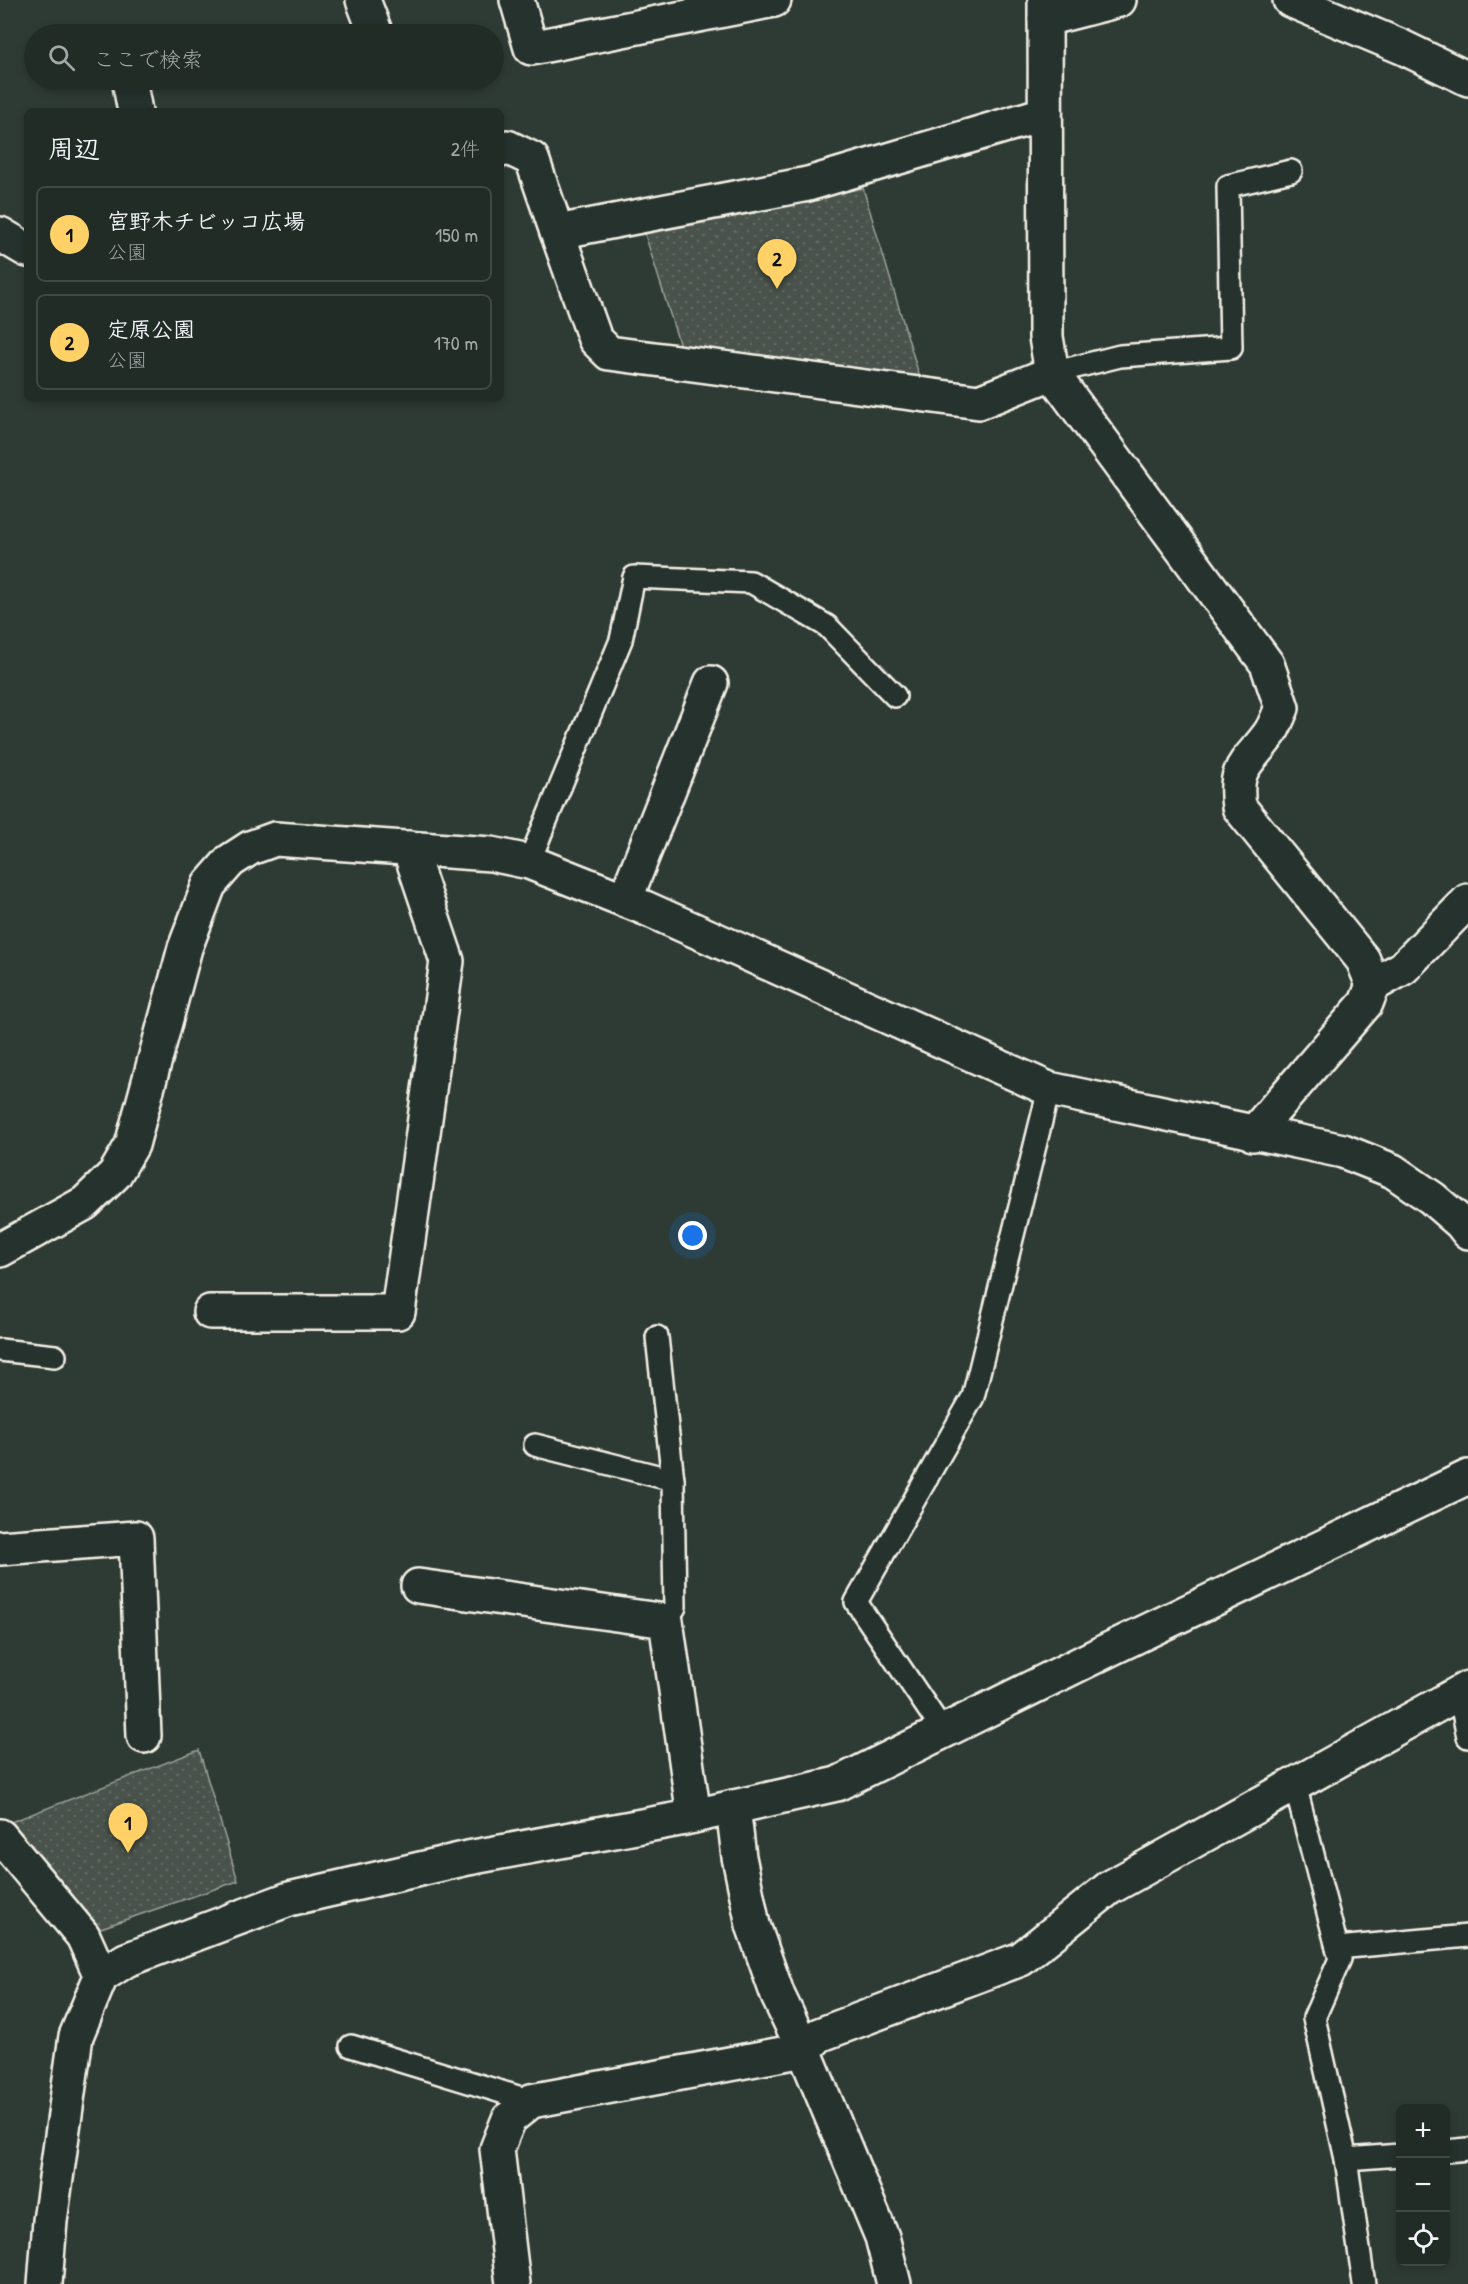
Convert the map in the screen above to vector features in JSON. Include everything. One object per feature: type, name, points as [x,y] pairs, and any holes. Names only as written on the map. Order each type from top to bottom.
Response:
[{"type":"street","points":[[363,0],[371,24]]},
{"type":"street","points":[[517,0],[531,48],[774,0]]},
{"type":"street","points":[[1119,0],[1045,9],[1047,337],[1052,373],[1267,664],[1282,708],[1270,732],[1243,765],[1236,788],[1239,807],[1363,960],[1373,985]]},
{"type":"street","points":[[1290,0],[1392,43],[1468,79]]},
{"type":"street","points":[[131,90],[134,108]]},
{"type":"street","points":[[557,231],[808,184],[1044,114]]},
{"type":"street","points":[[504,148],[507,147],[532,159],[595,339],[609,352],[979,402],[1052,373]]},
{"type":"street","points":[[0,234],[24,248]]},
{"type":"street","points":[[625,900],[711,683]]},
{"type":"street","points":[[0,1250],[85,1203],[116,1174],[132,1145],[185,948],[209,885],[230,861],[250,848],[275,839],[491,854],[529,862],[625,900],[1049,1089],[1253,1134],[1343,1151],[1394,1171],[1432,1198],[1468,1232]]},
{"type":"street","points":[[210,1312],[398,1312],[447,961],[410,848]]},
{"type":"street","points":[[1253,1134],[1366,1003],[1373,985],[1404,968],[1468,901]]},
{"type":"street","points":[[45,2284],[50,2221],[75,2036],[101,1976],[126,1959],[289,1899],[468,1858],[694,1816],[837,1784],[1110,1649],[1468,1478]]},
{"type":"street","points":[[0,1548],[136,1539],[144,1736]]},
{"type":"street","points":[[418,1586],[666,1621],[694,1816]]},
{"type":"street","points":[[513,2284],[497,2149],[509,2119],[531,2101],[804,2050],[819,2035],[1021,1959],[1109,1888],[1463,1690]]},
{"type":"street","points":[[733,1808],[739,1857],[753,1925],[777,1996],[804,2050],[882,2237],[894,2284]]},
{"type":"street","points":[[0,1836],[83,1936],[101,1976]]},
{"type":"lane","points":[[1052,373],[1120,356],[1231,348],[1228,186],[1291,171]]},
{"type":"lane","points":[[529,862],[621,640],[634,577],[751,582],[826,626],[895,696]]},
{"type":"lane","points":[[944,1731],[856,1602],[973,1397],[1049,1089]]},
{"type":"lane","points":[[657,1337],[673,1480],[675,1607],[666,1621]]},
{"type":"lane","points":[[0,1350],[55,1356]]},
{"type":"lane","points":[[535,1445],[673,1480]]},
{"type":"lane","points":[[1463,1690],[1468,1737]]},
{"type":"lane","points":[[1295,1785],[1340,1959],[1314,2018],[1346,2159],[1364,2284]]},
{"type":"lane","points":[[1337,1948],[1468,1936]]},
{"type":"lane","points":[[351,2046],[531,2101]]},
{"type":"lane","points":[[1450,2151],[1468,2149]]},
{"type":"lane","points":[[1346,2159],[1396,2155]]},
{"type":"shaded area","points":[[863,188],[923,388],[680,346],[644,231]]},
{"type":"shaded area","points":[[199,1750],[238,1881],[92,1931],[3,1825]]},
{"type":"place","name":"定原公園","points":[[777,289]]},
{"type":"place","name":"宮野木チビッコ広場","points":[[128,1853]]}]
